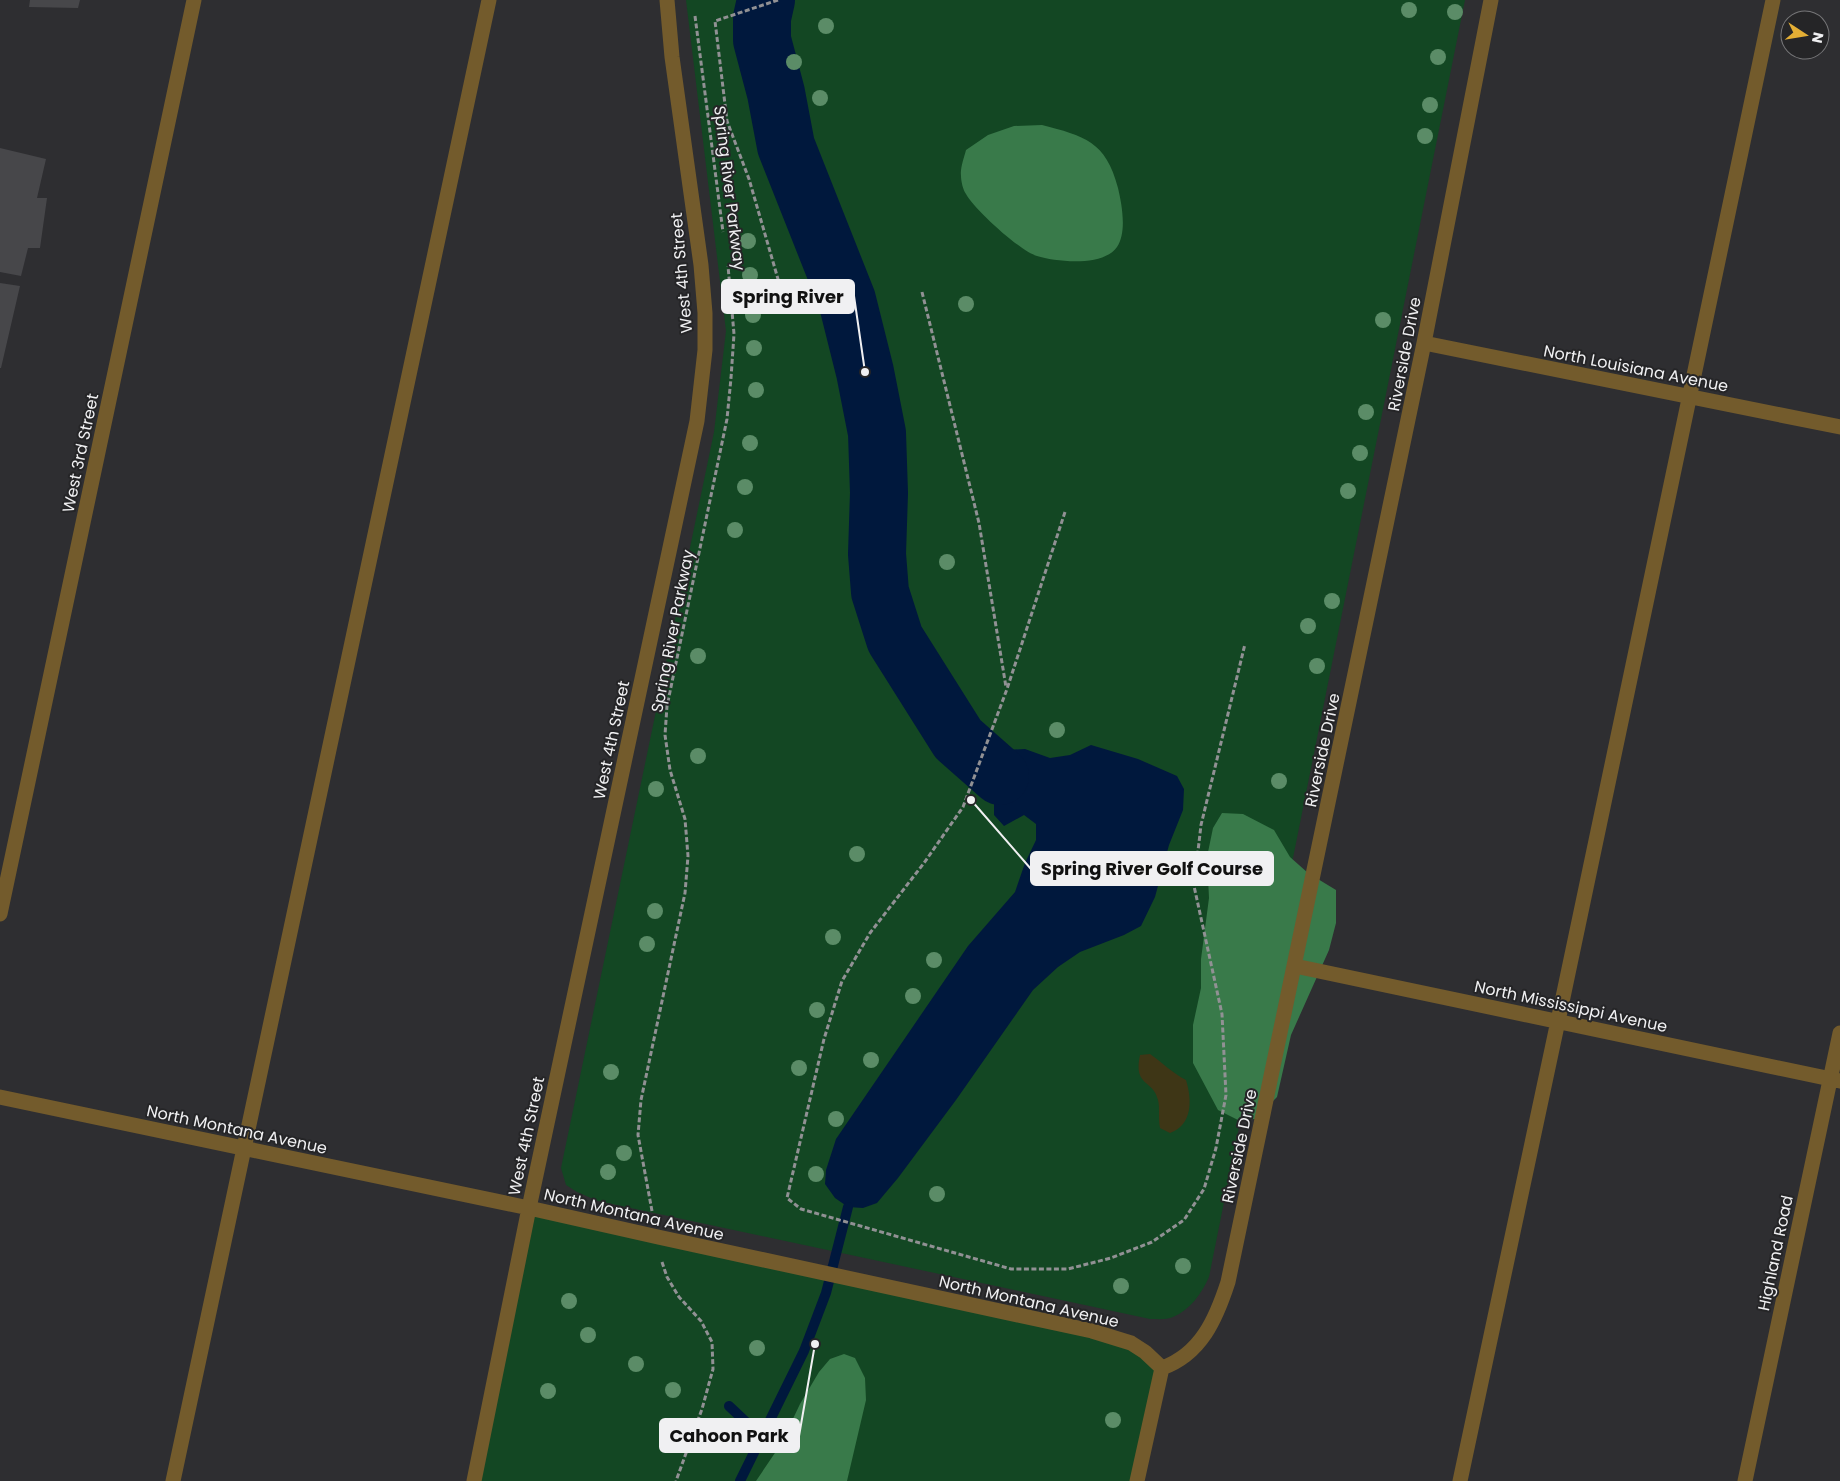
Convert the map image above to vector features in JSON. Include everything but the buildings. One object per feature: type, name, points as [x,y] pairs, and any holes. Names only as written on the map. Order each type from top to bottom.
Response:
[{"type":"street","name":"West 3rd Street","points":[[0,914],[194,0]]},
{"type":"street","points":[[173,1481],[490,0]]},
{"type":"street","name":"West 4th Street","points":[[474,1481],[529,1208],[695,431],[702,384],[705,313],[702,275],[672,57],[667,0]]},
{"type":"street","name":"Riverside Drive","points":[[1162,1368],[1176,1363],[1191,1352],[1205,1335],[1216,1317],[1228,1282],[1424,343],[1491,0]]},
{"type":"street","points":[[1460,1481],[1773,0]]},
{"type":"street","name":"North Louisiana Avenue","points":[[1424,343],[1840,427]]},
{"type":"street","name":"North Mississippi Avenue","points":[[1295,966],[1835,1080]]},
{"type":"street","name":"Highland Road","points":[[1745,1481],[1835,1080],[1840,1033]]},
{"type":"street","name":"North Montana Avenue","points":[[0,1097],[529,1208],[658,1238],[1092,1331],[1130,1343],[1145,1352],[1162,1368]]},
{"type":"street","points":[[1137,1481],[1162,1368]]},
{"type":"path","points":[[778,0],[715,20],[727,121],[749,179],[780,286]]},
{"type":"path","name":"Spring River Parkway","points":[[694,7],[724,239]]},
{"type":"path","name":"Spring River Parkway","points":[[676,1481],[702,1409],[713,1369],[712,1342],[701,1320],[679,1297],[667,1277],[662,1261],[638,1135],[641,1100],[686,893],[688,856],[685,819],[670,770],[665,735],[667,706],[727,419],[732,378],[734,334],[727,258]]},
{"type":"path","points":[[922,292],[980,523],[1006,689]]},
{"type":"path","points":[[1065,512],[997,716],[963,807],[924,864],[870,933],[842,981],[824,1039],[787,1198],[801,1209],[1011,1269],[1068,1269],[1111,1258],[1152,1242],[1184,1220],[1204,1189],[1216,1148],[1226,1095],[1222,1014],[1194,886],[1201,825],[1245,644]]},
{"type":"green space","points":[[686,0],[1465,0],[1209,1277],[1199,1295],[1190,1305],[1171,1318],[1150,1319],[598,1201],[566,1185],[561,1168],[714,432],[726,331]]},
{"type":"green space","points":[[1042,125],[1081,137],[1091,143],[1100,150],[1113,172],[1121,202],[1122,234],[1117,247],[1101,258],[1067,261],[1030,253],[999,229],[978,209],[965,192],[961,173],[966,150],[988,135],[1014,126]]},
{"type":"green space","points":[[1222,813],[1243,814],[1274,830],[1290,857],[1308,873],[1336,890],[1336,923],[1329,950],[1291,1035],[1277,1097],[1255,1119],[1238,1120],[1218,1110],[1193,1063],[1193,1025],[1201,988],[1201,959],[1209,898],[1207,857],[1213,828]]},
{"type":"green space","points":[[529,1208],[1112,1336],[1162,1368],[1137,1481],[474,1481]]},
{"type":"green space","points":[[844,1354],[855,1358],[865,1378],[866,1400],[847,1481],[756,1481],[781,1444],[800,1404],[819,1372],[830,1359]]},
{"type":"sand","points":[[1150,1054],[1186,1080],[1188,1087],[1190,1103],[1187,1118],[1178,1129],[1170,1133],[1160,1128],[1159,1103],[1156,1093],[1144,1082],[1139,1073],[1140,1055]]},
{"type":"water","points":[[1091,745],[1138,759],[1177,776],[1184,789],[1183,810],[1169,845],[1155,897],[1141,926],[1124,935],[1080,952],[1058,967],[1033,990],[956,1100],[877,1203],[863,1208],[848,1207],[835,1198],[825,1184],[826,1170],[836,1139],[968,946],[1015,892],[1025,863],[1036,840],[1036,824],[1024,815],[1004,826],[994,815],[994,793],[1000,776],[1001,760],[1006,750],[1025,749],[1050,758],[1070,755]]},
{"type":"waterway","points":[[766,0],[762,18],[762,40],[776,93],[786,146],[847,300],[865,372],[877,433],[879,493],[877,554],[880,592],[895,639],[958,739],[1000,776]]},
{"type":"waterway","points":[[740,1481],[804,1351],[826,1293],[848,1207]]},
{"type":"waterway","points":[[729,1406],[762,1437]]},
{"type":"place","name":"Spring River","points":[[865,372]]},
{"type":"place","name":"Spring River Golf Course","points":[[971,800]]},
{"type":"place","name":"Cahoon Park","points":[[815,1344]]}]
